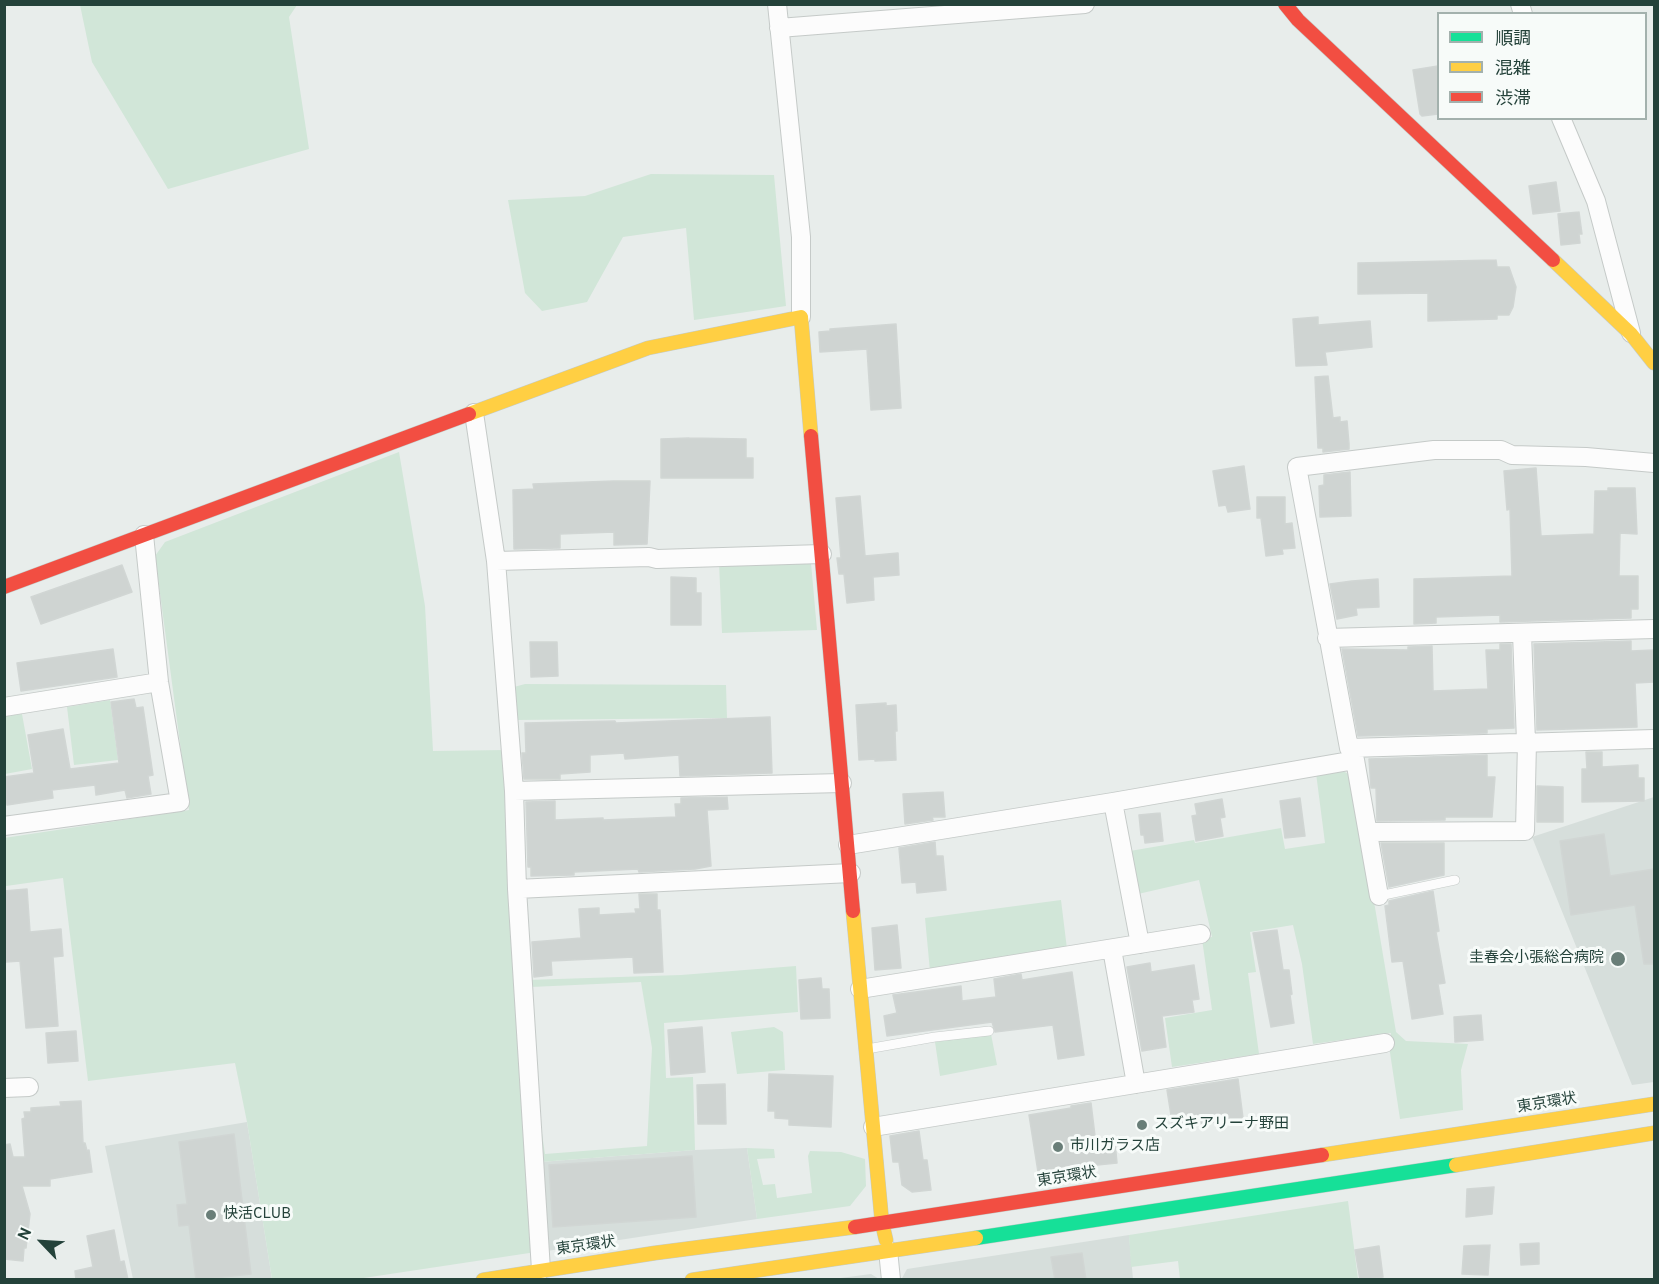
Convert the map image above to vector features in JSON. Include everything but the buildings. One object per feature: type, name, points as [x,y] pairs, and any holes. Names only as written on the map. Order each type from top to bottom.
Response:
[{"type":"main road","points":[[1285,4],[1298,20],[1631,334],[1654,363]]},
{"type":"main road","points":[[4,587],[648,348],[801,317],[865,1049],[882,1223],[888,1250]]},
{"type":"main road","name":"東京環状","points":[[483,1280],[882,1223],[1654,1104]]},
{"type":"main road","points":[[692,1280],[1365,1179],[1654,1133]]},
{"type":"street","points":[[777,4],[801,237],[801,317]]},
{"type":"street","points":[[779,28],[1085,4]]},
{"type":"street","points":[[1562,120],[1596,201],[1631,334]]},
{"type":"street","points":[[474,412],[496,561],[514,791],[541,1270]]},
{"type":"street","points":[[1379,896],[1369,832],[1327,638],[1297,467],[1434,450],[1501,450],[1512,455],[1586,457],[1654,463]]},
{"type":"street","points":[[4,826],[180,801],[159,682],[144,535]]},
{"type":"street","points":[[496,561],[649,557],[657,560],[822,554]]},
{"type":"street","points":[[1327,638],[1654,629]]},
{"type":"street","points":[[1369,832],[1525,831],[1526,742],[1522,633]]},
{"type":"street","points":[[4,707],[159,682]]},
{"type":"street","points":[[848,844],[1113,802],[1352,754],[1526,742],[1654,739]]},
{"type":"street","points":[[514,791],[842,783]]},
{"type":"street","points":[[1113,802],[1140,944]]},
{"type":"street","points":[[518,889],[851,873]]},
{"type":"street","points":[[860,989],[1201,934]]},
{"type":"street","points":[[1112,949],[1136,1084]]},
{"type":"street","points":[[873,1127],[1385,1043]]},
{"type":"street","points":[[4,1088],[29,1087]]},
{"type":"street","points":[[888,1250],[891,1280]]},
{"type":"lane","points":[[1379,896],[1455,880]]},
{"type":"lane","points":[[865,1049],[935,1037],[989,1031]]},
{"type":"shaded area","name":"圭春会小張総合病院","points":[[1654,797],[1654,1082],[1632,1085],[1532,837]]},
{"type":"shaded area","points":[[247,1122],[272,1279],[133,1279],[105,1146]]},
{"type":"shaded area","points":[[747,1148],[757,1219],[547,1251],[540,1162]]},
{"type":"shaded area","points":[[1129,1235],[1133,1279],[901,1280],[907,1269]]},
{"type":"shaded area","points":[[871,1274],[879,1279],[833,1279]]},
{"type":"green space","points":[[80,5],[297,5],[289,17],[309,149],[168,189],[92,62]]},
{"type":"green space","points":[[651,174],[774,175],[786,306],[694,320],[686,228],[623,237],[587,302],[542,311],[525,293],[508,200],[585,196]]},
{"type":"green space","points":[[399,452],[425,606],[433,751],[506,750],[536,1252],[357,1279],[272,1279],[247,1122],[235,1063],[88,1081],[63,878],[6,886],[4,838],[189,810],[155,556],[165,542]]},
{"type":"green space","points":[[805,559],[811,563],[817,630],[722,633],[719,562]]},
{"type":"green space","points":[[525,684],[726,685],[727,718],[515,720],[514,687]]},
{"type":"green space","points":[[110,700],[118,760],[74,765],[67,707]]},
{"type":"green space","points":[[22,714],[32,769],[5,774],[5,716]]},
{"type":"green space","points":[[1340,769],[1353,777],[1396,1032],[1406,1041],[1468,1044],[1461,1070],[1463,1110],[1400,1119],[1389,1046],[1391,1033],[1313,1044],[1302,964],[1293,925],[1250,932],[1256,972],[1248,973],[1259,1054],[1172,1067],[1165,1018],[1212,1010],[1202,939],[1212,937],[1199,880],[1138,894],[1130,851],[1194,840],[1195,843],[1281,828],[1285,849],[1325,843],[1316,773]]},
{"type":"green space","points":[[1061,900],[1067,949],[930,971],[925,918]]},
{"type":"green space","points":[[796,966],[798,1012],[664,1023],[666,1078],[693,1077],[695,1150],[540,1162],[527,980],[681,975]],"holes":[[[641,982],[652,1048],[647,1146],[545,1154],[540,1120],[531,987]]]},
{"type":"green space","points":[[774,1027],[783,1032],[785,1070],[737,1074],[731,1032]]},
{"type":"green space","points":[[991,1034],[997,1065],[940,1076],[935,1042]]},
{"type":"green space","points":[[747,1148],[774,1149],[775,1158],[757,1159],[763,1185],[775,1184],[777,1198],[812,1193],[808,1156],[810,1151],[841,1152],[865,1159],[866,1186],[850,1206],[757,1219]]},
{"type":"green space","points":[[1348,1201],[1358,1279],[1180,1279],[1178,1261],[1131,1267],[1129,1235]]},
{"type":"traffic: fast","points":[[976,1238],[1456,1165]]},
{"type":"traffic: slow","points":[[1553,260],[1631,334],[1654,363]]},
{"type":"traffic: slow","points":[[469,414],[648,348],[801,317],[811,436]]},
{"type":"traffic: slow","points":[[853,911],[882,1223],[886,1240]]},
{"type":"traffic: slow","points":[[1322,1155],[1654,1104]]},
{"type":"traffic: slow","points":[[1456,1165],[1654,1133]]},
{"type":"traffic: slow","points":[[483,1280],[655,1253],[855,1227]]},
{"type":"traffic: slow","points":[[692,1280],[976,1238]]},
{"type":"traffic: jam","points":[[1285,4],[1298,20],[1553,260]]},
{"type":"traffic: jam","points":[[4,587],[469,414]]},
{"type":"traffic: jam","points":[[811,436],[853,911]]},
{"type":"traffic: jam","points":[[855,1227],[1322,1155]]},
{"type":"place","name":"圭春会小張総合病院","points":[[1618,959]]},
{"type":"place","name":"スズキアリーナ野田","points":[[1142,1125]]},
{"type":"place","name":"市川ガラス店","points":[[1058,1147]]},
{"type":"place","name":"快活CLUB","points":[[211,1215]]}]
